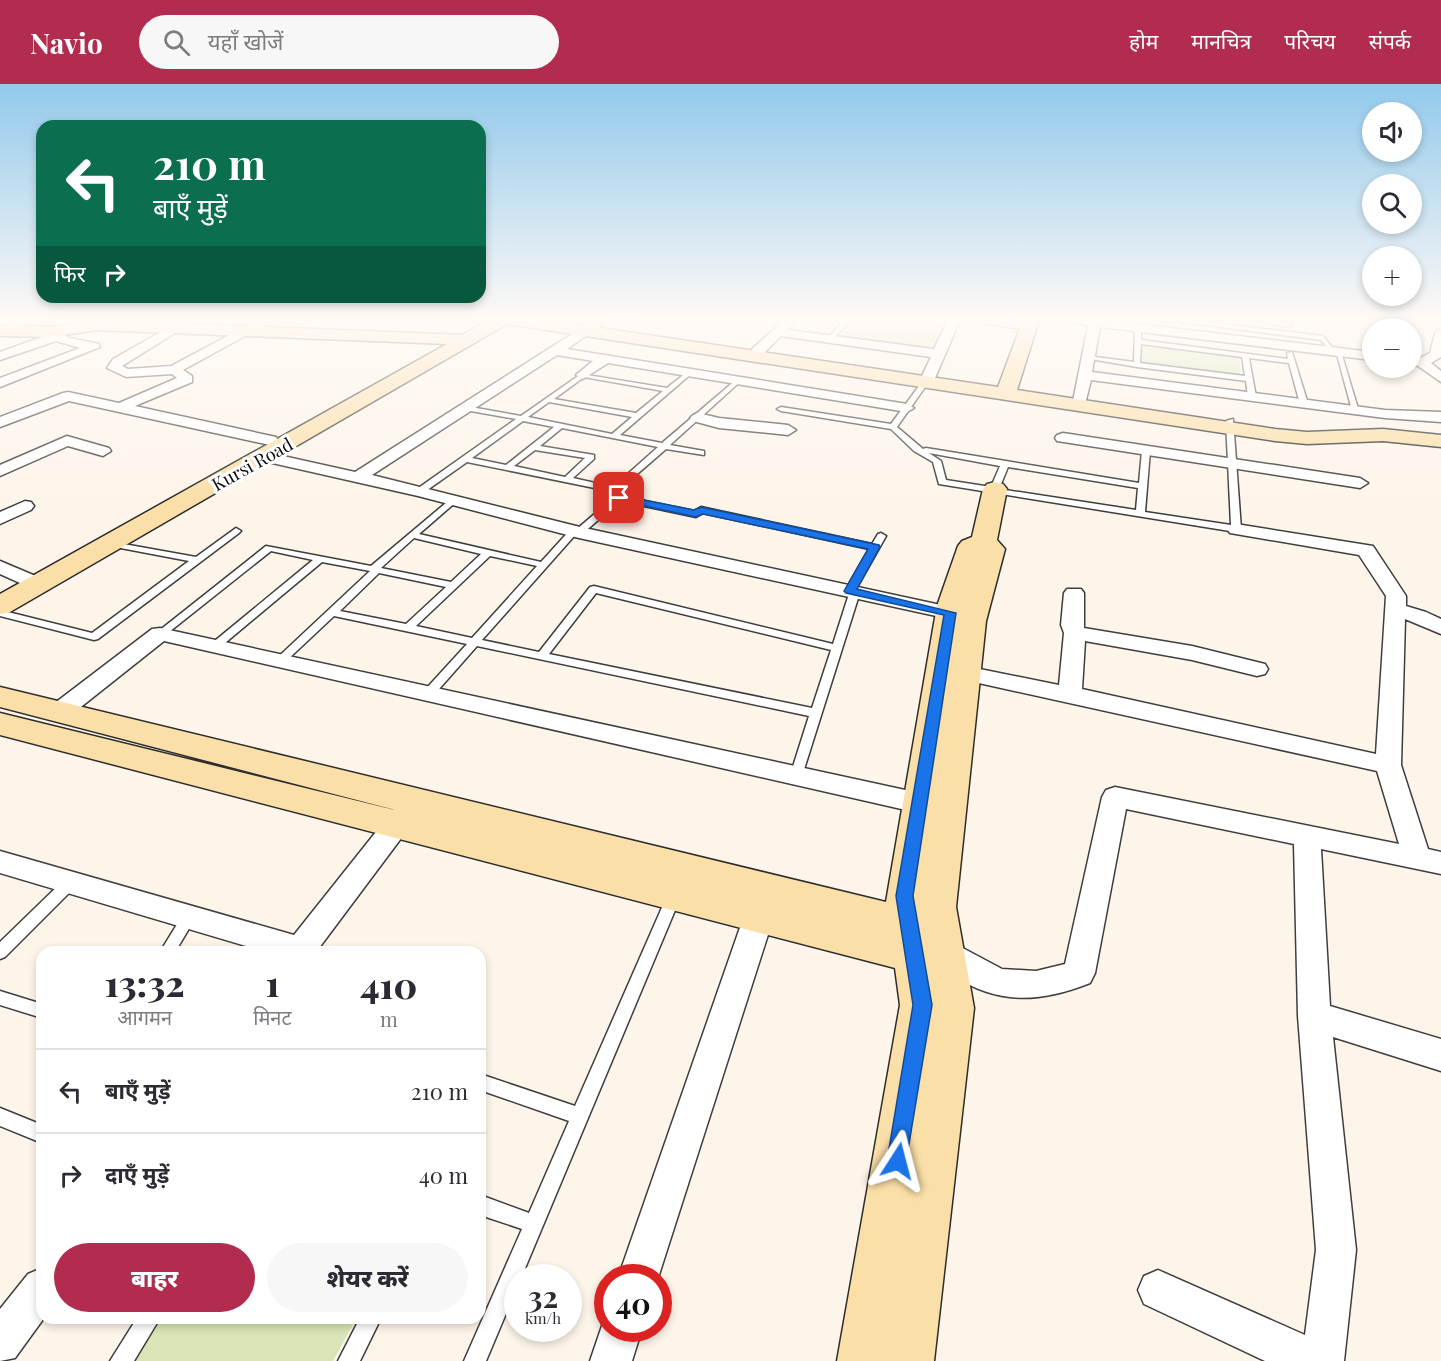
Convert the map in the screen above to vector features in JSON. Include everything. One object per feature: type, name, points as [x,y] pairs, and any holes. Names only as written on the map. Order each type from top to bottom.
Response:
[{"type":"street","points":[[121,407],[186,380]]},
{"type":"street","name":"Kursi Road","points":[[0,593],[33,581],[110,543],[386,380]]},
{"type":"street","name":"Kursi Road","points":[[0,606],[33,581],[393,380]]},
{"type":"street","points":[[357,478],[512,380]]},
{"type":"street","points":[[730,380],[907,408]]},
{"type":"street","points":[[926,380],[1230,425],[1288,429],[1364,428],[1441,436]]},
{"type":"street","points":[[1000,391],[1004,380]]},
{"type":"street","points":[[1080,401],[1084,380]]},
{"type":"street","points":[[1120,380],[1304,404],[1441,417]]},
{"type":"street","points":[[1000,391],[1080,401],[1307,438],[1383,435],[1441,441]]},
{"type":"street","points":[[1,414],[20,414],[69,396],[121,407],[267,449],[357,478],[420,491],[577,531],[950,613]]},
{"type":"street","points":[[698,418],[718,423],[788,430]]},
{"type":"street","points":[[1063,438],[1359,483]]},
{"type":"street","points":[[0,471],[67,441],[103,451]]},
{"type":"street","points":[[984,542],[995,489]]},
{"type":"street","points":[[0,519],[25,506]]},
{"type":"street","points":[[1236,529],[1366,550],[1396,596],[1388,765],[1429,860]]},
{"type":"street","points":[[905,1361],[952,1008],[922,943],[904,896],[950,613],[971,546],[984,542]]},
{"type":"street","points":[[866,1361],[922,1005],[922,943],[936,907],[972,621],[992,549],[984,542]]},
{"type":"street","points":[[0,567],[33,581]]},
{"type":"street","points":[[1070,694],[1075,633],[1072,625],[1074,593]]},
{"type":"street","points":[[1395,610],[1419,616],[1441,628]]},
{"type":"street","points":[[1075,633],[1192,653],[1257,669]]},
{"type":"street","points":[[59,712],[160,634],[919,803]]},
{"type":"street","points":[[965,673],[1388,765]]},
{"type":"street","points":[[0,697],[406,813],[674,895],[759,916],[922,943]]},
{"type":"street","points":[[0,724],[406,813],[922,943],[991,980],[1030,985],[1057,982],[1080,973],[1115,796],[1429,860]]},
{"type":"street","points":[[305,946],[406,813]]},
{"type":"street","points":[[1307,836],[1314,1017],[1335,1250],[1323,1361]]},
{"type":"street","points":[[3,866],[71,882],[285,946]]},
{"type":"street","points":[[643,1264],[759,916]]},
{"type":"street","points":[[1314,1017],[1441,1055]]},
{"type":"street","points":[[1158,1290],[1313,1361]]},
{"type":"street","points":[[0,1343],[36,1296]]},
{"type":"street","points":[[610,1361],[617,1342]]},
{"type":"lane","points":[[420,491],[577,380]]},
{"type":"lane","points":[[609,380],[668,390]]},
{"type":"lane","points":[[614,436],[681,380]]},
{"type":"lane","points":[[894,428],[926,380]]},
{"type":"lane","points":[[1249,380],[1252,397]]},
{"type":"lane","points":[[1297,380],[1304,404]]},
{"type":"lane","points":[[1345,380],[1356,410]]},
{"type":"lane","points":[[428,694],[543,565],[617,494],[662,445],[698,418],[739,381]]},
{"type":"lane","points":[[549,400],[638,416]]},
{"type":"lane","points":[[468,408],[701,453]]},
{"type":"lane","points":[[781,409],[894,428],[917,449],[937,461],[942,482],[1236,529],[1230,425]]},
{"type":"lane","points":[[508,467],[560,426]]},
{"type":"lane","points":[[534,447],[591,457],[567,479]]},
{"type":"lane","points":[[917,449],[1143,486]]},
{"type":"lane","points":[[1140,513],[1146,451]]},
{"type":"lane","points":[[466,459],[567,479],[696,514],[701,510],[875,547]]},
{"type":"lane","points":[[995,489],[1005,464]]},
{"type":"lane","points":[[280,661],[375,569],[453,501]]},
{"type":"lane","points":[[0,613],[94,637],[236,531]]},
{"type":"lane","points":[[412,535],[543,565]]},
{"type":"lane","points":[[796,776],[853,592],[881,536]]},
{"type":"lane","points":[[110,543],[198,560]]},
{"type":"lane","points":[[160,634],[269,548],[453,585]]},
{"type":"lane","points":[[408,628],[488,552]]},
{"type":"lane","points":[[215,646],[321,558]]},
{"type":"lane","points":[[541,657],[594,589],[837,648]]},
{"type":"lane","points":[[332,612],[816,713]]},
{"type":"lane","points":[[0,952],[71,882]]},
{"type":"lane","points":[[475,1361],[674,895]]},
{"type":"lane","points":[[171,946],[189,917]]},
{"type":"lane","points":[[0,998],[36,1009]]},
{"type":"lane","points":[[486,1084],[580,1116]]},
{"type":"lane","points":[[0,1117],[36,1132]]},
{"type":"lane","points":[[486,1207],[534,1224]]},
{"type":"lane","points":[[121,1361],[146,1324]]},
{"type":"lane","points":[[349,1361],[368,1324]]},
{"type":"green space","points":[[159,1324],[353,1324],[333,1361],[134,1361]]},
{"type":"route","points":[[619,498],[696,514],[701,510],[875,547],[850,591],[950,613],[904,896],[922,1005],[898,1161]]}]
